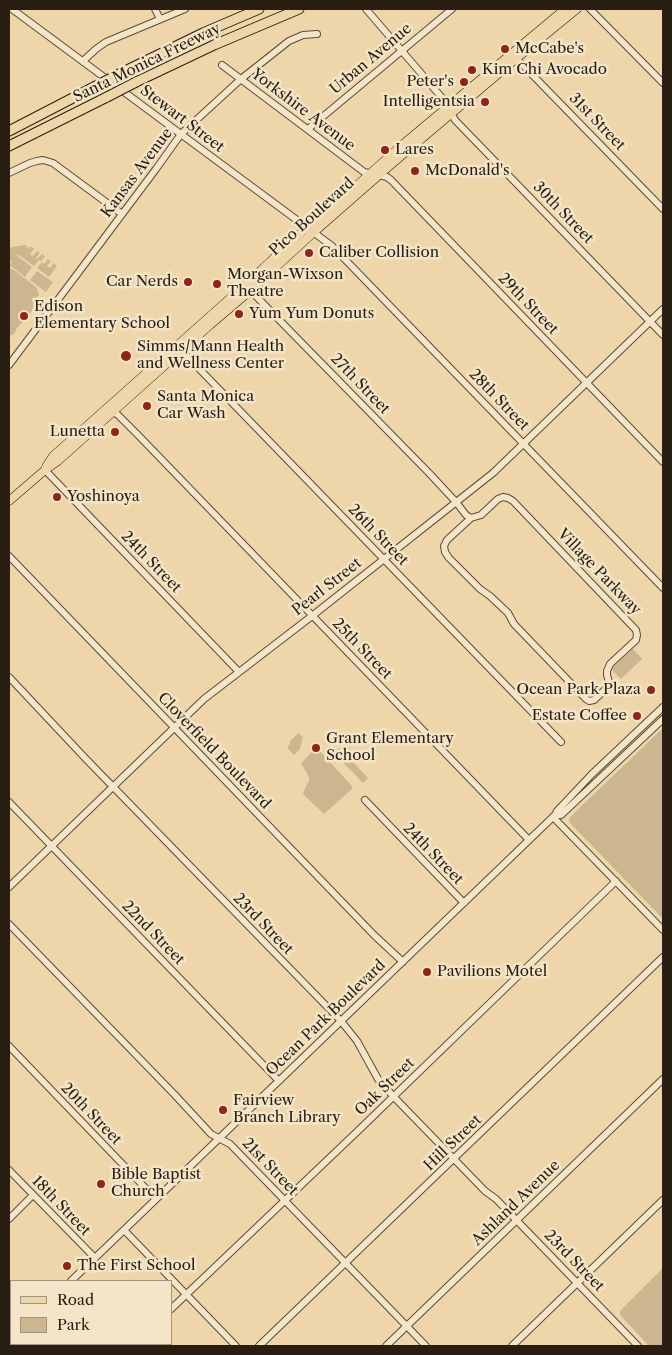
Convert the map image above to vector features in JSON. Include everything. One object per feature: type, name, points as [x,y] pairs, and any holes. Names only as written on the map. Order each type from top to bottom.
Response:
[{"type":"highway","name":"Santa Monica Freeway","points":[[9,131],[123,72],[260,9]]},
{"type":"highway","name":"Santa Monica Freeway","points":[[9,147],[136,82],[214,45],[299,9]]},
{"type":"main road","name":"Pico Boulevard","points":[[9,501],[58,461],[109,410],[248,288],[327,212],[370,174],[514,56],[565,9]]},
{"type":"main road","name":"Pico Boulevard","points":[[514,56],[578,9]]},
{"type":"main road","name":"Pico Boulevard","points":[[310,230],[379,176],[450,110]]},
{"type":"street","name":"Stewart Street","points":[[12,9],[310,230]]},
{"type":"street","points":[[155,9],[160,19]]},
{"type":"street","points":[[83,61],[96,48],[106,42],[185,9]]},
{"type":"street","name":"30th Street","points":[[366,9],[442,99],[455,120],[663,335]]},
{"type":"street","name":"Urban Avenue","points":[[308,129],[452,9]]},
{"type":"street","points":[[590,9],[663,84]]},
{"type":"street","name":"Kansas Avenue","points":[[9,366],[181,134],[241,79],[289,41],[303,35],[317,34]]},
{"type":"street","name":"31st Street","points":[[514,56],[663,208]]},
{"type":"street","name":"Yorkshire Avenue","points":[[222,65],[364,172],[370,174]]},
{"type":"street","points":[[9,173],[30,163],[43,160],[54,163],[122,214]]},
{"type":"street","name":"29th Street","points":[[370,174],[387,177],[391,180],[663,462]]},
{"type":"street","name":"28th Street","points":[[310,230],[338,252],[663,588]]},
{"type":"street","name":"27th Street","points":[[248,288],[471,518]]},
{"type":"street","name":"Pearl Street","points":[[9,887],[204,699],[493,473],[663,309]]},
{"type":"street","name":"26th Street","points":[[179,348],[561,742]]},
{"type":"street","name":"25th Street","points":[[109,410],[118,415],[138,435],[529,840]]},
{"type":"street","name":"24th Street","points":[[45,470],[239,672]]},
{"type":"street","name":"Village Parkway","points":[[508,498],[636,630],[638,635],[636,640],[610,664],[607,675],[610,682],[594,700],[589,701],[586,699],[514,624],[508,613],[480,589],[449,558],[444,546],[447,540],[471,518],[481,515],[498,499],[508,498]]},
{"type":"street","name":"Cloverfield Boulevard","points":[[9,556],[402,962]]},
{"type":"street","name":"23rd Street","points":[[9,678],[341,1021],[357,1042],[378,1079],[393,1096],[633,1346]]},
{"type":"street","name":"Ocean Park Boulevard","points":[[72,1280],[554,816],[557,810],[592,774],[663,707]]},
{"type":"street","name":"Ocean Park Boulevard","points":[[554,816],[562,815],[663,719]]},
{"type":"street","name":"24th Street","points":[[365,800],[464,902]]},
{"type":"street","name":"22nd Street","points":[[9,802],[279,1081]]},
{"type":"street","points":[[554,816],[663,930]]},
{"type":"street","name":"Oak Street","points":[[172,1308],[616,881]]},
{"type":"street","name":"21st Street","points":[[9,924],[142,1060],[211,1134],[230,1144],[426,1346]]},
{"type":"street","name":"Hill Street","points":[[259,1346],[663,957]]},
{"type":"street","name":"20th Street","points":[[9,1046],[156,1199]]},
{"type":"street","name":"Ashland Avenue","points":[[386,1346],[663,1078]]},
{"type":"street","name":"18th Street","points":[[9,1170],[95,1258]]},
{"type":"street","points":[[9,1219],[33,1196]]},
{"type":"street","points":[[512,1346],[663,1200]]},
{"type":"street","points":[[124,1230],[236,1346]]},
{"type":"street","name":"23rd Street","points":[[576,1285],[638,1346]]},
{"type":"green space","points":[[25,245],[29,248],[27,251],[31,246],[34,249],[30,254],[33,256],[37,251],[40,253],[37,259],[42,254],[45,256],[34,266],[16,255],[32,267],[25,277],[9,265],[12,261],[9,259],[9,249]]},
{"type":"green space","points":[[48,259],[51,261],[47,266],[50,268],[54,263],[57,266],[49,277],[37,268]]},
{"type":"green space","points":[[9,268],[36,287],[39,294],[31,312],[14,334],[9,336]]},
{"type":"green space","points":[[37,271],[53,282],[46,292],[30,280]]},
{"type":"green space","points":[[633,649],[642,659],[621,679],[611,669]]},
{"type":"green space","points":[[663,728],[663,919],[569,820]]},
{"type":"green space","points":[[298,733],[303,737],[300,749],[294,755],[287,747]]},
{"type":"green space","points":[[339,748],[344,753],[349,748],[354,754],[350,759],[368,778],[363,783],[334,753]]},
{"type":"green space","points":[[315,749],[318,749],[352,786],[352,789],[324,814],[303,792],[309,777],[301,763]]},
{"type":"green space","points":[[663,1268],[663,1346],[649,1346],[620,1315],[620,1311]]},
{"type":"place","name":"McCabe's","points":[[505,49]]},
{"type":"place","name":"Kim Chi Avocado","points":[[472,70]]},
{"type":"place","name":"Peter's","points":[[464,82]]},
{"type":"place","name":"Intelligentsia","points":[[485,102]]},
{"type":"place","name":"Lares","points":[[385,150]]},
{"type":"place","name":"McDonald's","points":[[415,171]]},
{"type":"place","name":"Caliber Collision","points":[[309,253]]},
{"type":"place","name":"Car Nerds","points":[[188,282]]},
{"type":"place","name":"Morgan-Wixson Theatre","points":[[217,284]]},
{"type":"place","name":"Yum Yum Donuts","points":[[239,314]]},
{"type":"place","name":"Edison Elementary School","points":[[24,316]]},
{"type":"place","name":"Simms/Mann Health and Wellness Center","points":[[126,356]]},
{"type":"place","name":"Santa Monica Car Wash","points":[[147,406]]},
{"type":"place","name":"Lunetta","points":[[115,432]]},
{"type":"place","name":"Yoshinoya","points":[[57,497]]},
{"type":"place","name":"Ocean Park Plaza","points":[[651,690]]},
{"type":"place","name":"Estate Coffee","points":[[637,716]]},
{"type":"place","name":"Grant Elementary School","points":[[316,748]]},
{"type":"place","name":"Pavilions Motel","points":[[427,972]]},
{"type":"place","name":"Fairview Branch Library","points":[[223,1110]]},
{"type":"place","name":"Bible Baptist Church","points":[[101,1184]]},
{"type":"place","name":"The First School","points":[[67,1266]]}]
